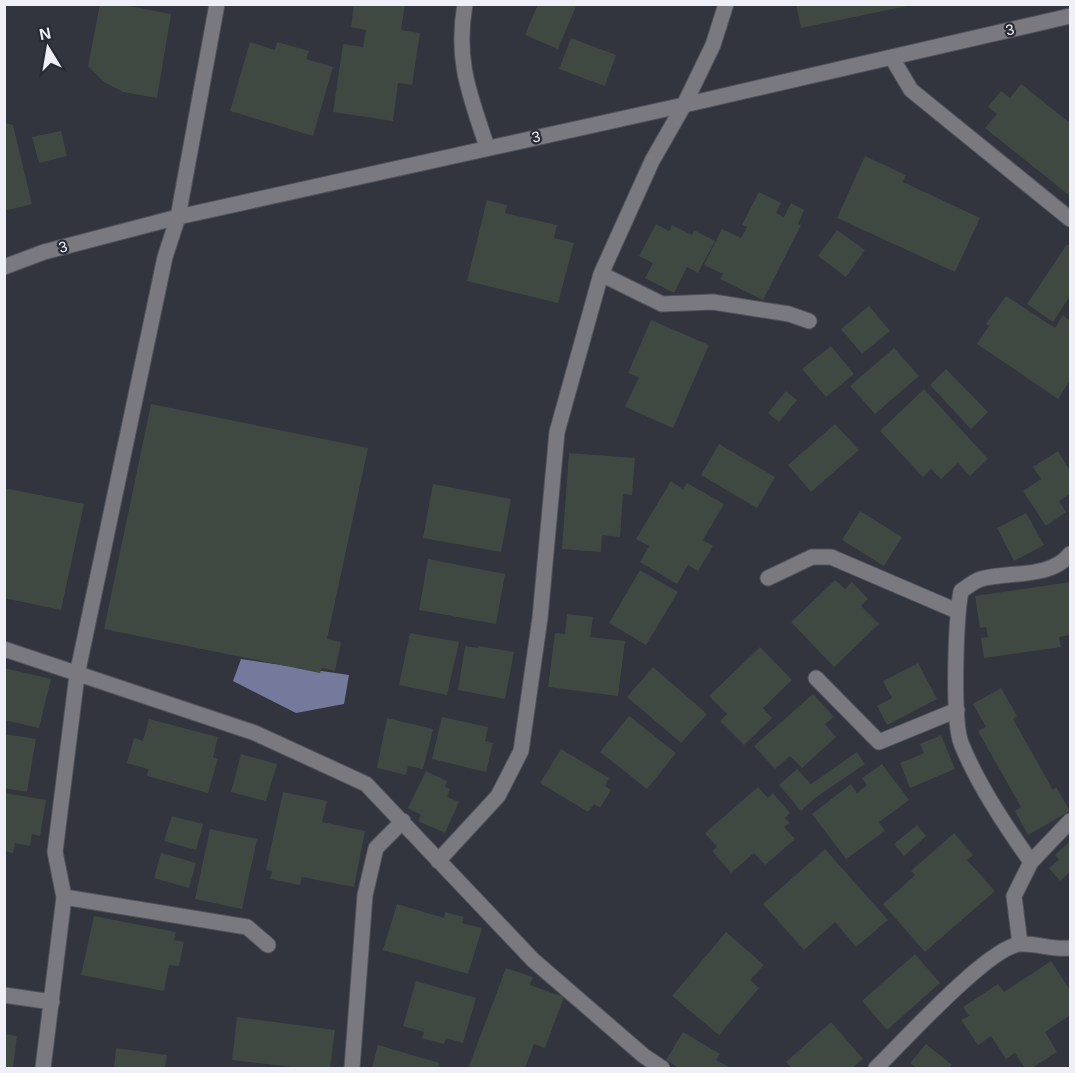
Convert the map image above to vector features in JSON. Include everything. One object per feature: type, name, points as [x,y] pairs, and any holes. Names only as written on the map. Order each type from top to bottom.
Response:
[{"type":"street","points":[[43,1068],[64,897],[55,852],[77,675],[165,257],[178,217],[218,4]]},
{"type":"street","points":[[465,4],[461,30],[463,76],[487,147]]},
{"type":"street","points":[[438,861],[498,796],[521,751],[540,618],[557,432],[601,274],[652,161],[684,105],[712,45],[726,4]]},
{"type":"street","name":"3","points":[[4,267],[44,252],[178,217],[684,105],[1071,16]]},
{"type":"street","points":[[892,58],[911,90],[965,136],[1071,219]]},
{"type":"street","points":[[601,274],[662,304],[713,302],[789,314],[810,321]]},
{"type":"street","points":[[768,578],[812,557],[831,557],[957,611]]},
{"type":"street","points":[[1031,862],[985,792],[960,741],[957,710],[957,611],[961,591],[980,579],[1040,571],[1069,559]]},
{"type":"street","points":[[4,649],[255,733],[323,762],[366,784],[533,960],[644,1056],[662,1068]]},
{"type":"street","points":[[816,678],[879,742],[957,710]]},
{"type":"street","points":[[352,1068],[365,895],[376,848],[403,821]]},
{"type":"street","points":[[1020,944],[1014,896],[1031,862],[1053,836],[1071,821]]},
{"type":"street","points":[[64,897],[247,927],[268,945]]},
{"type":"street","points":[[876,1068],[942,1002],[1000,951],[1020,944],[1047,949],[1071,948]]},
{"type":"street","points":[[4,995],[52,1002]]},
{"type":"water","points":[[241,659],[349,675],[344,704],[296,713],[233,681]]},
{"type":"building","points":[[100,4],[118,4],[171,14],[157,98],[123,92],[104,82],[88,66]]},
{"type":"building","points":[[354,4],[405,4],[401,30],[420,33],[412,85],[398,83],[393,121],[333,112],[343,44],[363,47],[366,30],[351,27]]},
{"type":"building","points":[[538,4],[577,4],[558,49],[525,35]]},
{"type":"building","points":[[796,4],[906,4],[907,6],[801,28]]},
{"type":"building","points":[[571,38],[616,55],[605,86],[559,69]]},
{"type":"building","points":[[250,42],[275,50],[277,42],[309,51],[306,59],[333,67],[313,136],[230,111]]},
{"type":"building","points":[[1021,84],[1070,123],[1070,196],[985,128],[997,114],[988,107],[1001,91],[1010,98]]},
{"type":"building","points":[[4,123],[13,125],[32,204],[4,211]]},
{"type":"building","points":[[61,131],[67,156],[39,163],[32,137]]},
{"type":"building","points":[[865,156],[906,175],[903,182],[980,218],[955,272],[837,218]]},
{"type":"building","points":[[759,192],[781,203],[776,213],[784,217],[791,203],[804,210],[798,224],[801,225],[763,300],[720,279],[723,274],[704,265],[722,229],[741,238],[747,227],[742,225]]},
{"type":"building","points":[[487,200],[507,205],[505,213],[557,225],[554,238],[574,243],[558,303],[467,281]]},
{"type":"building","points":[[656,224],[669,231],[672,225],[692,235],[694,230],[715,241],[698,273],[687,267],[674,293],[645,278],[653,263],[639,256]]},
{"type":"building","points":[[837,230],[865,250],[846,277],[818,256]]},
{"type":"building","points":[[1067,244],[1070,246],[1070,296],[1053,322],[1027,304]]},
{"type":"building","points":[[1006,296],[1055,328],[1063,315],[1070,321],[1070,380],[1058,399],[977,344],[989,326],[986,324]]},
{"type":"building","points":[[869,306],[890,331],[862,354],[841,329]]},
{"type":"building","points":[[651,320],[709,345],[673,428],[625,407],[639,377],[628,373]]},
{"type":"building","points":[[831,346],[854,374],[826,397],[802,369]]},
{"type":"building","points":[[894,348],[919,376],[875,414],[850,386]]},
{"type":"building","points":[[946,369],[988,412],[971,429],[930,385]]},
{"type":"building","points":[[924,389],[988,459],[970,476],[958,463],[941,479],[931,469],[923,477],[880,431]]},
{"type":"building","points":[[786,391],[797,400],[779,422],[768,413]]},
{"type":"building","points":[[151,404],[368,448],[327,639],[341,642],[335,671],[322,668],[320,673],[104,629]]},
{"type":"building","points":[[835,424],[859,450],[811,492],[788,465]]},
{"type":"building","points":[[719,444],[775,477],[757,508],[701,475]]},
{"type":"building","points":[[1058,451],[1070,471],[1070,494],[1059,501],[1066,512],[1046,526],[1023,491],[1041,479],[1033,467]]},
{"type":"building","points":[[569,453],[635,458],[632,495],[623,494],[620,537],[602,535],[601,552],[562,549]]},
{"type":"building","points":[[671,481],[683,489],[687,483],[724,504],[703,540],[713,546],[698,571],[688,565],[677,584],[640,562],[649,546],[636,539]]},
{"type":"building","points":[[433,484],[511,499],[501,552],[423,538]]},
{"type":"building","points":[[4,488],[84,504],[61,610],[4,598]]},
{"type":"building","points":[[860,511],[902,537],[884,566],[842,540]]},
{"type":"building","points":[[1026,513],[1044,545],[1014,561],[997,528]]},
{"type":"building","points":[[428,559],[505,574],[496,624],[419,610]]},
{"type":"building","points":[[640,570],[678,592],[646,645],[609,623]]},
{"type":"building","points":[[835,580],[845,589],[852,582],[868,599],[861,606],[879,624],[834,667],[791,622]]},
{"type":"building","points":[[1070,582],[1070,635],[1059,637],[1061,647],[984,658],[981,638],[988,637],[986,627],[980,628],[975,596]]},
{"type":"building","points":[[567,614],[593,617],[590,637],[625,641],[618,696],[548,687],[555,633],[565,634]]},
{"type":"building","points":[[410,633],[459,642],[447,695],[399,685]]},
{"type":"building","points":[[465,646],[514,652],[505,699],[458,690]]},
{"type":"building","points":[[760,647],[792,680],[763,708],[772,718],[744,745],[720,721],[727,714],[709,696]]},
{"type":"building","points":[[918,663],[937,699],[887,725],[877,706],[892,698],[883,681]]},
{"type":"building","points":[[653,667],[707,714],[681,743],[627,697]]},
{"type":"building","points":[[4,668],[51,679],[39,728],[4,720]]},
{"type":"building","points":[[1001,688],[1017,716],[1013,719],[1053,790],[1056,787],[1070,811],[1028,835],[1015,811],[1021,807],[978,731],[986,727],[973,704]]},
{"type":"building","points":[[813,694],[834,717],[825,724],[836,737],[802,768],[790,756],[775,769],[754,746]]},
{"type":"building","points":[[629,716],[676,753],[647,789],[600,752]]},
{"type":"building","points":[[442,717],[488,727],[485,741],[493,743],[486,772],[432,759]]},
{"type":"building","points":[[387,718],[433,729],[423,769],[408,766],[406,775],[377,768]]},
{"type":"building","points":[[149,719],[218,737],[213,757],[218,759],[208,793],[147,776],[148,769],[127,763],[134,738],[143,741]]},
{"type":"building","points":[[4,734],[36,739],[27,792],[4,788]]},
{"type":"building","points":[[941,735],[955,769],[910,788],[900,763],[924,753],[920,744]]},
{"type":"building","points":[[561,749],[609,778],[605,786],[611,790],[600,808],[594,804],[588,812],[540,783]]},
{"type":"building","points":[[857,752],[865,764],[815,798],[801,811],[779,785],[797,769],[811,784]]},
{"type":"building","points":[[241,754],[277,764],[266,801],[231,792]]},
{"type":"building","points":[[882,764],[909,800],[879,822],[885,831],[846,859],[812,814],[851,784],[857,793],[867,785],[862,778]]},
{"type":"building","points":[[426,771],[447,781],[445,787],[450,789],[447,797],[459,802],[445,833],[418,821],[421,815],[408,808]]},
{"type":"building","points":[[758,787],[768,798],[773,793],[790,813],[785,818],[790,823],[784,827],[795,839],[765,865],[754,853],[731,873],[712,851],[717,847],[705,833]]},
{"type":"building","points":[[283,792],[327,801],[322,822],[365,831],[354,887],[302,877],[300,885],[270,879],[272,871],[266,870]]},
{"type":"building","points":[[4,793],[46,800],[40,836],[32,834],[30,846],[15,843],[13,853],[4,851]]},
{"type":"building","points":[[172,816],[203,824],[196,850],[164,841]]},
{"type":"building","points":[[917,825],[926,836],[904,856],[894,844]]},
{"type":"building","points":[[210,829],[257,839],[242,909],[195,899]]},
{"type":"building","points":[[954,833],[973,855],[967,860],[995,891],[925,952],[883,904],[915,875],[911,871]]},
{"type":"building","points":[[1070,841],[1070,872],[1060,881],[1049,868],[1059,860],[1055,855]]},
{"type":"building","points":[[825,849],[888,920],[856,947],[835,922],[804,950],[763,904]]},
{"type":"building","points":[[161,853],[196,863],[189,888],[154,878]]},
{"type":"building","points":[[397,904],[444,918],[445,912],[464,917],[462,923],[482,928],[468,974],[383,950]]},
{"type":"building","points":[[94,916],[176,932],[174,940],[184,942],[179,966],[169,965],[164,991],[81,975]]},
{"type":"building","points":[[726,932],[764,965],[750,980],[759,988],[719,1035],[672,996]]},
{"type":"building","points":[[915,954],[940,983],[887,1030],[862,1001]]},
{"type":"building","points":[[1051,961],[1070,990],[1070,1015],[1045,1032],[1057,1052],[1032,1068],[1025,1068],[1015,1053],[1006,1059],[991,1036],[978,1045],[961,1020],[969,1016],[963,1007],[998,984],[1004,992]]},
{"type":"building","points":[[506,968],[533,977],[530,985],[564,997],[545,1048],[534,1044],[525,1068],[469,1066]]},
{"type":"building","points":[[416,981],[476,998],[463,1043],[446,1038],[444,1044],[422,1038],[424,1032],[403,1026]]},
{"type":"building","points":[[237,1017],[335,1030],[330,1068],[300,1068],[232,1060]]},
{"type":"building","points":[[831,1022],[863,1059],[852,1068],[792,1068],[786,1062]]},
{"type":"building","points":[[683,1032],[720,1054],[716,1060],[731,1068],[679,1068],[666,1060]]},
{"type":"building","points":[[4,1034],[17,1036],[13,1068],[4,1068]]},
{"type":"building","points":[[926,1044],[952,1065],[949,1068],[917,1068],[910,1063]]},
{"type":"building","points":[[378,1045],[439,1063],[438,1066],[444,1068],[372,1068]]},
{"type":"building","points":[[116,1048],[167,1055],[165,1068],[114,1068]]}]
